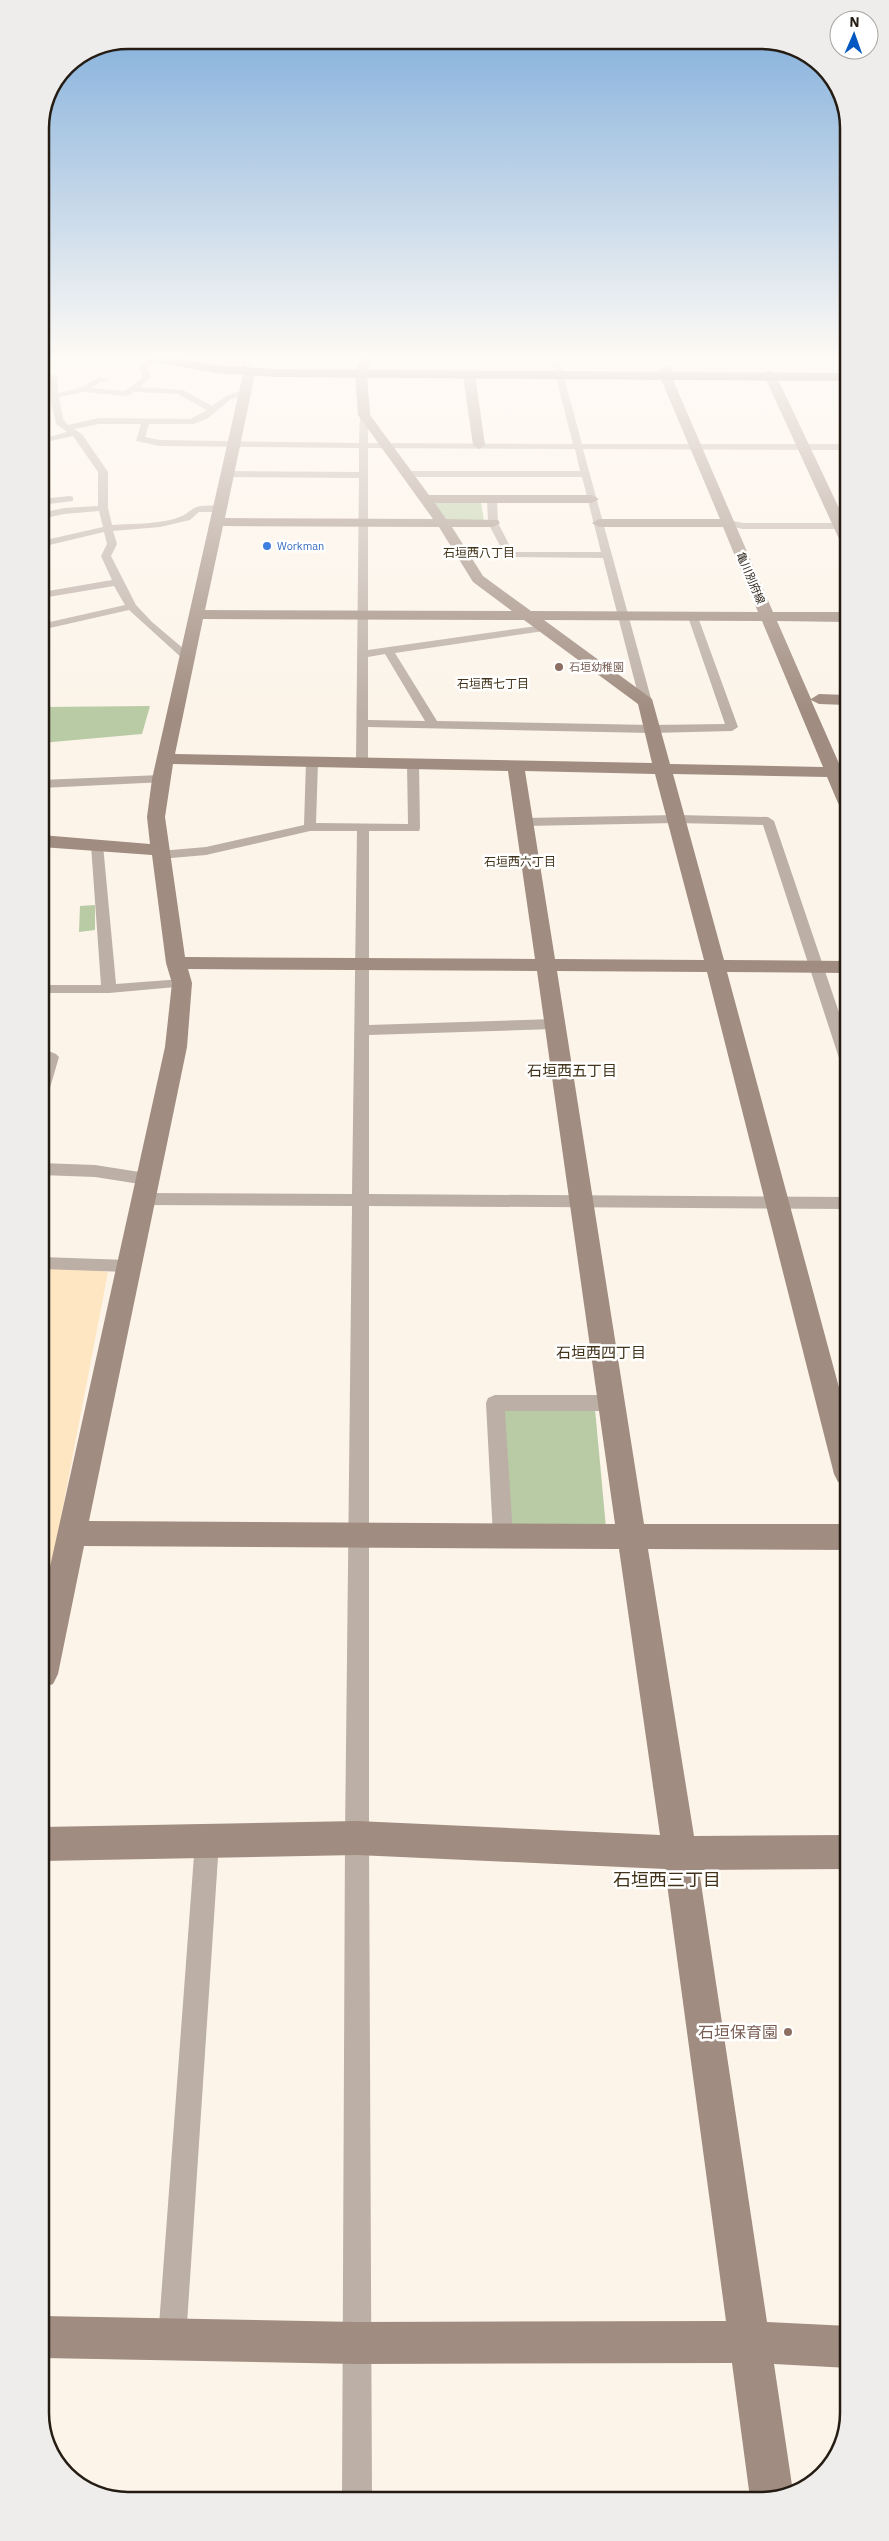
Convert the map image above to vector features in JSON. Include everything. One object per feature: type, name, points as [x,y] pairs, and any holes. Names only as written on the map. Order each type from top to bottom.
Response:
[{"type":"street","points":[[103,477],[103,508],[112,544],[106,556],[117,582],[130,607],[147,624],[164,635],[173,647],[187,657]]},
{"type":"street","points":[[49,1641],[144,1189],[176,1047],[179,973],[156,817],[164,769],[225,477]]},
{"type":"street","points":[[362,477],[364,654],[362,763]]},
{"type":"street","points":[[409,477],[442,523],[478,579],[646,702]]},
{"type":"street","points":[[587,477],[646,702],[651,729],[677,819],[840,1443]]},
{"type":"street","name":"亀川別府線","points":[[716,477],[840,765]]},
{"type":"street","points":[[818,477],[840,520]]},
{"type":"street","points":[[54,491],[70,499],[81,511]]},
{"type":"street","points":[[49,501],[70,499]]},
{"type":"street","points":[[424,499],[592,499]]},
{"type":"street","points":[[492,499],[493,523],[510,555],[607,555]]},
{"type":"street","points":[[49,514],[64,511],[103,508]]},
{"type":"street","points":[[49,542],[109,528],[160,524],[187,518],[189,513],[195,510],[217,515],[362,523],[493,523]]},
{"type":"street","points":[[599,523],[840,524]]},
{"type":"street","points":[[49,529],[61,539]]},
{"type":"street","points":[[49,594],[117,582]]},
{"type":"street","points":[[49,625],[130,607]]},
{"type":"street","points":[[197,614],[840,617]]},
{"type":"street","points":[[362,723],[651,729],[732,727],[693,616]]},
{"type":"street","name":"亀川別府線","points":[[775,617],[826,715]]},
{"type":"street","points":[[364,654],[544,628]]},
{"type":"street","points":[[388,650],[433,724]]},
{"type":"street","points":[[818,699],[840,700]]},
{"type":"street","points":[[49,783],[164,769],[312,762],[840,772]]},
{"type":"street","points":[[310,826],[312,762]]},
{"type":"street","points":[[49,842],[97,845],[160,853],[214,849],[310,826],[414,828],[413,764]]},
{"type":"street","points":[[516,766],[680,1853],[771,2492]]},
{"type":"street","points":[[525,822],[677,819],[768,821],[840,1037]]},
{"type":"street","points":[[357,2492],[363,827]]},
{"type":"street","points":[[97,845],[109,989]]},
{"type":"street","points":[[49,989],[109,989],[179,973],[362,964],[840,966]]},
{"type":"street","points":[[363,1030],[554,1024]]},
{"type":"street","points":[[49,1169],[95,1171],[144,1189],[362,1200],[840,1203]]},
{"type":"street","points":[[49,1264],[128,1266]]},
{"type":"street","points":[[503,1536],[495,1403],[611,1403]]},
{"type":"street","points":[[72,1533],[359,1532],[503,1536],[840,1537]]},
{"type":"street","points":[[49,1844],[358,1838],[680,1853],[840,1852]]},
{"type":"street","points":[[172,2339],[207,1842]]},
{"type":"street","points":[[49,2337],[357,2343],[750,2342],[840,2346]]},
{"type":"shaded area","points":[[49,1266],[67,1266],[108,1272],[49,1580]]},
{"type":"green space","points":[[432,500],[481,502],[484,521],[445,521]]},
{"type":"green space","points":[[150,706],[142,734],[49,742],[49,707]]},
{"type":"green space","points":[[95,905],[95,930],[79,932],[80,906]]},
{"type":"green space","points":[[595,1409],[606,1528],[507,1528],[501,1410]]},
{"type":"place","name":"Workman","points":[[267,546]]},
{"type":"place","name":"石垣幼稚園","points":[[559,667]]},
{"type":"place","name":"石垣保育園","points":[[788,2032]]},
{"type":"district","name":"石垣西八丁目","points":[[479,553]]},
{"type":"district","name":"石垣西七丁目","points":[[493,684]]},
{"type":"district","name":"石垣西六丁目","points":[[520,862]]},
{"type":"district","name":"石垣西五丁目","points":[[572,1071]]},
{"type":"district","name":"石垣西四丁目","points":[[601,1353]]},
{"type":"district","name":"石垣西三丁目","points":[[667,1880]]}]
